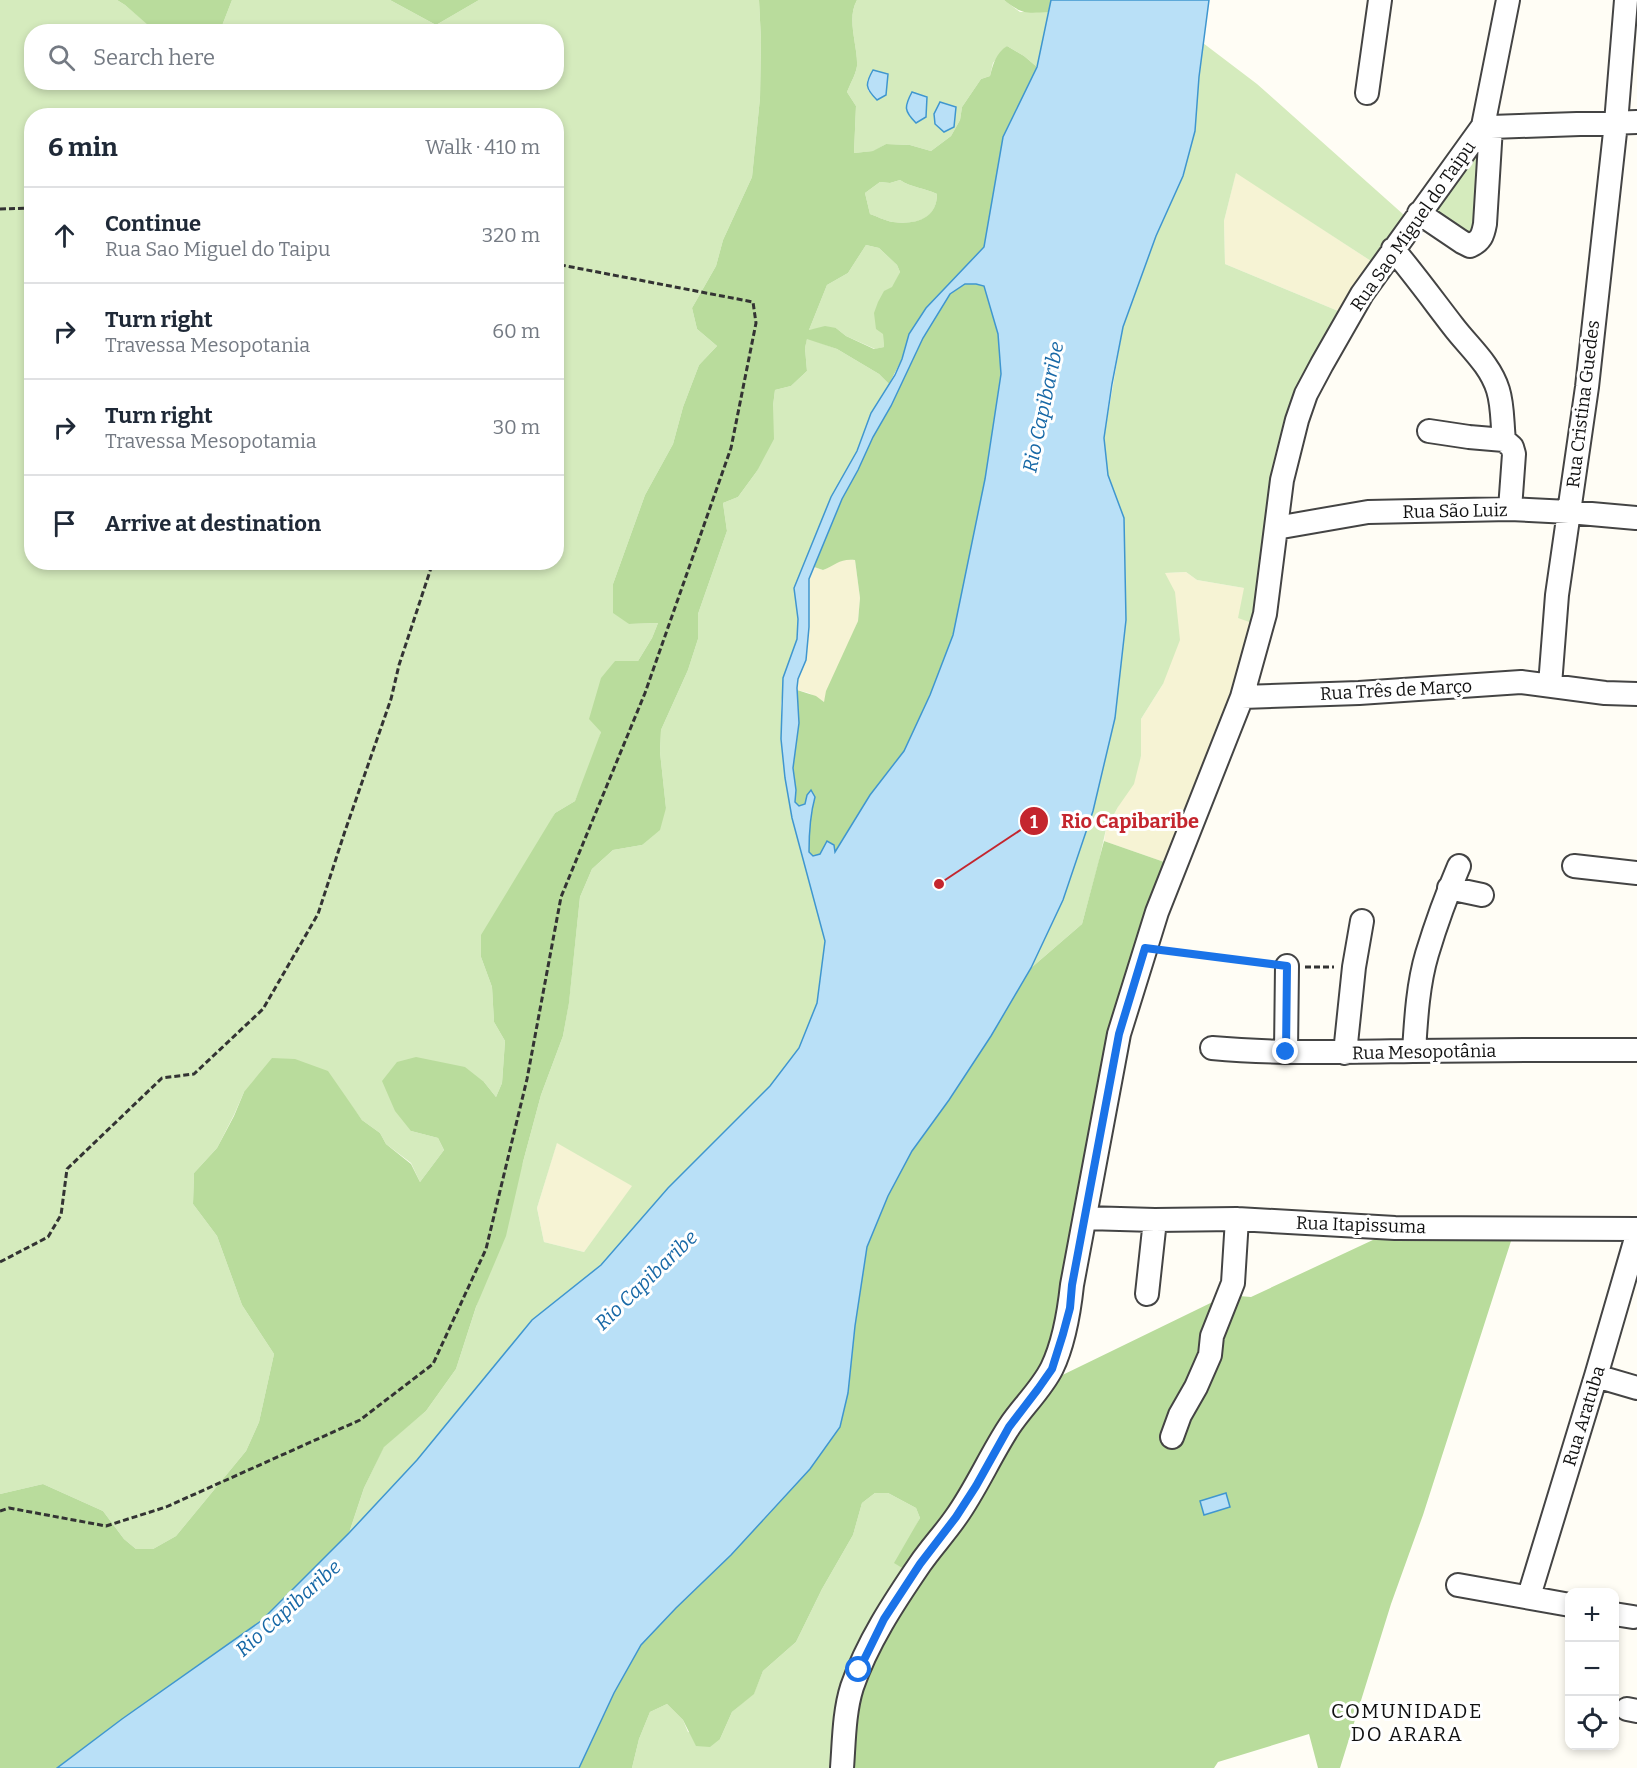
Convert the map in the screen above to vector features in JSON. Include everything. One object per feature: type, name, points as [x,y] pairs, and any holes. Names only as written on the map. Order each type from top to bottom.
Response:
[{"type":"street","points":[[1367,93],[1380,0]]},
{"type":"street","points":[[1419,213],[1470,246],[1478,243],[1483,236],[1487,127],[1508,0]]},
{"type":"street","name":"Rua Cristina Guedes","points":[[1550,685],[1557,595],[1626,122],[1626,0]]},
{"type":"street","points":[[1487,127],[1626,122]]},
{"type":"street","name":"Rua Sao Miguel do Taipu","points":[[842,1768],[851,1689],[884,1619],[920,1564],[956,1517],[1009,1427],[1052,1369],[1059,1351],[1070,1308],[1119,1034],[1157,912],[1242,697],[1265,614],[1282,480],[1306,394],[1362,294],[1419,213],[1487,127]]},
{"type":"street","points":[[1393,249],[1479,357],[1492,377],[1498,390],[1504,440]]},
{"type":"street","points":[[1428,431],[1504,440],[1512,447],[1514,454],[1509,509]]},
{"type":"street","name":"Rua São Luiz","points":[[1276,528],[1368,512],[1509,509],[1635,518]]},
{"type":"street","name":"Rua Três de Março","points":[[1242,697],[1359,693],[1521,682],[1605,693],[1637,694]]},
{"type":"street","points":[[1414,1051],[1426,955],[1459,866]]},
{"type":"street","points":[[1574,866],[1637,873]]},
{"type":"street","points":[[1449,888],[1482,895]]},
{"type":"street","points":[[1345,1053],[1354,967],[1362,921]]},
{"type":"street","points":[[1286,1052],[1287,966]]},
{"type":"street","name":"Rua Mesopotânia","points":[[1212,1048],[1345,1053],[1637,1050]]},
{"type":"street","name":"Rua Itapissuma","points":[[1085,1218],[1237,1219],[1395,1228],[1637,1230]]},
{"type":"street","points":[[1172,1437],[1179,1415],[1196,1387],[1210,1355],[1212,1336],[1233,1283],[1237,1219]]},
{"type":"street","points":[[1147,1294],[1155,1220]]},
{"type":"street","name":"Rua Aratuba","points":[[1529,1596],[1637,1235]]},
{"type":"street","points":[[1596,1376],[1637,1388]]},
{"type":"street","points":[[1458,1585],[1565,1604]]},
{"type":"path","points":[[0,209],[24,208]]},
{"type":"path","points":[[0,1511],[9,1508],[106,1526],[166,1507],[360,1420],[433,1364],[486,1249],[527,1079],[561,897],[645,693],[731,448],[756,323],[753,302],[564,266]]},
{"type":"path","points":[[0,1262],[48,1237],[61,1215],[67,1169],[162,1078],[194,1074],[263,1009],[318,914],[391,699],[399,665],[430,570]]},
{"type":"path","points":[[1145,948],[1287,966],[1354,967]]},
{"type":"shaded area","points":[[1236,172],[1374,263],[1343,313],[1225,264],[1224,221]]},
{"type":"shaded area","points":[[855,560],[860,598],[858,621],[824,702],[809,693],[797,690],[798,679],[806,660],[808,643],[809,579],[814,567],[823,570],[837,561]]},
{"type":"shaded area","points":[[1186,572],[1197,580],[1244,588],[1255,624],[1243,667],[1167,863],[1104,841],[1106,829],[1141,756],[1141,719],[1163,684],[1165,573]]},
{"type":"shaded area","points":[[557,1142],[633,1186],[584,1252],[544,1242],[537,1208]]},
{"type":"green space","points":[[0,0],[117,0],[148,24],[24,24],[24,90],[564,90],[564,24],[438,24],[479,0],[759,0],[760,98],[752,177],[723,240],[716,266],[692,308],[697,329],[717,346],[699,365],[683,407],[673,444],[645,495],[613,584],[629,624],[658,623],[638,661],[615,661],[601,732],[593,759],[575,801],[555,813],[481,957],[492,987],[494,1022],[505,1041],[502,1083],[496,1097],[484,1082],[411,1131],[438,1138],[444,1150],[420,1182],[411,1163],[386,1144],[380,1133],[362,1120],[345,1097],[244,1092],[217,1148],[194,1173],[193,1204],[217,1236],[242,1305],[274,1354],[259,1422],[246,1451],[176,1536],[153,1549],[136,1549],[124,1539],[103,1511],[43,1484],[0,1494]]},
{"type":"green space","points":[[117,0],[232,0],[223,24],[147,24]]},
{"type":"green space","points":[[232,0],[390,0],[434,24],[223,24]]},
{"type":"green space","points":[[390,0],[479,0],[438,24]]},
{"type":"green space","points":[[759,0],[857,0],[852,24],[857,66],[847,92],[856,106],[854,153],[873,151],[886,144],[910,145],[931,151],[951,136],[960,120],[962,107],[981,79],[990,76],[998,55],[1007,46],[1037,67],[1003,137],[984,247],[926,308],[889,384],[879,374],[837,349],[807,339],[805,348],[807,371],[791,386],[775,390],[774,439],[757,471],[738,497],[723,503],[727,531],[698,614],[698,639],[688,670],[661,730],[660,752],[666,808],[660,830],[642,845],[613,850],[592,869],[580,897],[569,1003],[563,1036],[541,1095],[506,1236],[476,1307],[456,1369],[426,1411],[384,1447],[364,1488],[349,1533],[261,1621],[57,1768],[0,1768],[0,1494],[43,1484],[103,1511],[124,1539],[136,1549],[153,1549],[176,1536],[246,1451],[259,1422],[274,1354],[242,1305],[217,1236],[193,1204],[194,1173],[217,1148],[244,1092],[272,1058],[295,1059],[328,1071],[362,1120],[380,1133],[386,1144],[411,1164],[420,1182],[444,1150],[438,1138],[411,1131],[395,1111],[382,1081],[397,1062],[416,1057],[465,1067],[484,1082],[496,1097],[502,1083],[505,1041],[494,1022],[492,987],[481,957],[481,935],[555,813],[575,801],[601,732],[589,719],[601,678],[615,661],[638,661],[658,623],[629,624],[613,613],[613,584],[645,495],[673,444],[683,407],[699,365],[717,346],[697,329],[692,308],[716,266],[723,240],[752,177],[760,98]],"holes":[[[900,180],[937,194],[936,203],[929,215],[917,221],[901,223],[870,214],[865,193],[880,182],[890,183]],[[866,245],[879,248],[897,265],[900,272],[892,287],[884,291],[874,313],[876,329],[883,334],[884,347],[874,349],[846,336],[836,328],[825,326],[809,330],[827,285],[848,273]]]},
{"type":"green space","points":[[857,0],[1004,0],[1020,12],[1049,12],[1037,67],[1007,46],[993,63],[990,76],[981,79],[962,107],[960,120],[951,136],[931,151],[910,145],[886,144],[874,151],[854,153],[856,106],[847,92],[857,66],[852,24]],"holes":[[[873,70],[888,74],[886,94],[868,91],[867,81]]]},
{"type":"green space","points":[[1004,0],[1051,0],[1049,12],[1035,13],[1021,11]]},
{"type":"green space","points":[[1203,43],[1257,84],[1404,215],[1374,263],[1236,173],[1224,221],[1225,264],[1343,313],[1326,341],[1255,624],[1238,618],[1244,588],[1197,580],[1186,572],[1165,573],[1175,592],[1180,640],[1163,684],[1141,719],[1141,756],[1134,784],[1106,829],[1082,924],[1031,968],[1063,900],[1093,811],[1115,718],[1126,620],[1124,518],[1108,475],[1104,438],[1123,327],[1156,236],[1183,176]]},
{"type":"green space","points":[[1479,137],[1475,230],[1467,235],[1433,216],[1431,204]]},
{"type":"green space","points":[[900,180],[937,194],[933,209],[924,219],[901,223],[870,214],[865,193],[880,182],[890,183]]},
{"type":"green space","points":[[866,245],[879,248],[897,265],[900,272],[887,308],[884,347],[875,349],[846,336],[836,328],[809,330],[827,285],[848,273]]},
{"type":"green space","points":[[965,284],[984,286],[998,334],[1001,374],[985,479],[953,635],[930,695],[904,751],[870,795],[834,853],[813,856],[809,852],[809,838],[815,797],[799,806],[795,802],[793,768],[799,723],[797,690],[816,696],[824,702],[826,691],[858,621],[860,598],[855,560],[842,561],[823,570],[814,567],[842,499],[891,406],[923,338],[950,294]]},
{"type":"green space","points":[[807,338],[837,349],[879,374],[889,384],[871,413],[857,451],[831,497],[794,588],[798,619],[797,639],[789,662],[781,703],[781,739],[792,818],[825,941],[817,1003],[799,1048],[770,1086],[668,1188],[601,1265],[532,1320],[417,1460],[349,1533],[364,1488],[384,1446],[426,1411],[456,1369],[523,1162],[541,1095],[563,1036],[569,1002],[580,897],[592,869],[613,850],[642,845],[666,808],[660,752],[661,730],[688,670],[698,639],[698,614],[727,531],[723,503],[738,497],[757,471],[775,390],[791,386],[807,371],[805,348]],"holes":[[[557,1143],[632,1186],[584,1252],[544,1242],[537,1208]]]},
{"type":"green space","points":[[1104,841],[1167,863],[1049,1357],[909,1572],[894,1563],[920,1518],[916,1508],[888,1493],[875,1493],[862,1503],[853,1535],[822,1589],[796,1642],[763,1671],[754,1694],[732,1712],[720,1739],[710,1747],[696,1746],[683,1720],[667,1704],[650,1712],[639,1739],[632,1768],[579,1768],[614,1693],[641,1645],[731,1555],[810,1469],[840,1427],[848,1393],[867,1247],[888,1196],[912,1151],[991,1036],[1031,968],[1082,924]]},
{"type":"green space","points":[[1512,1238],[1423,1515],[1391,1604],[1340,1768],[1318,1768],[1309,1734],[1218,1762],[1214,1768],[844,1768],[854,1686],[1046,1383],[1227,1295],[1251,1297],[1375,1239]]},
{"type":"green space","points":[[875,1493],[888,1493],[916,1508],[920,1518],[912,1534],[909,1572],[836,1768],[632,1768],[639,1739],[650,1712],[667,1704],[683,1720],[688,1732],[720,1739],[732,1712],[754,1693],[763,1671],[796,1642],[822,1589],[853,1535],[862,1503]]},
{"type":"water","name":"Rio Capibaribe","points":[[1051,0],[1209,0],[1195,131],[1183,176],[1156,236],[1123,327],[1104,438],[1108,475],[1124,518],[1126,620],[1115,718],[1093,811],[1063,900],[1031,968],[991,1036],[912,1151],[888,1196],[867,1247],[848,1393],[840,1427],[810,1469],[731,1555],[641,1645],[614,1693],[579,1768],[57,1768],[261,1621],[349,1533],[417,1460],[532,1320],[601,1265],[668,1188],[770,1086],[799,1048],[817,1003],[825,941],[792,818],[781,739],[783,678],[797,639],[798,619],[794,588],[831,497],[857,451],[871,413],[895,375],[909,334],[926,308],[984,247],[1003,137],[1037,67]],"holes":[[[965,284],[984,286],[998,334],[1001,374],[985,479],[953,635],[930,695],[904,751],[870,795],[835,852],[834,845],[827,841],[820,854],[813,856],[809,852],[809,838],[815,797],[811,790],[805,804],[799,806],[795,802],[793,768],[799,723],[798,679],[806,660],[809,627],[809,579],[842,499],[891,406],[923,338],[950,294]]]},
{"type":"water","points":[[873,70],[888,74],[886,95],[877,100],[867,86]]},
{"type":"water","points":[[912,92],[927,97],[926,117],[916,123],[906,109]]},
{"type":"water","points":[[940,102],[956,107],[954,127],[944,132],[935,124],[934,114]]},
{"type":"water","points":[[1226,1493],[1230,1507],[1204,1515],[1200,1501]]},
{"type":"place","name":"Rio Capibaribe","points":[[939,884]]},
{"type":"district","name":"COMUNIDADE DO ARARA","points":[[1407,1722]]},
{"type":"route","points":[[859,1670],[884,1619],[920,1564],[956,1517],[1009,1427],[1052,1369],[1070,1308],[1072,1285],[1119,1034],[1145,948],[1287,966],[1286,1052]]}]
